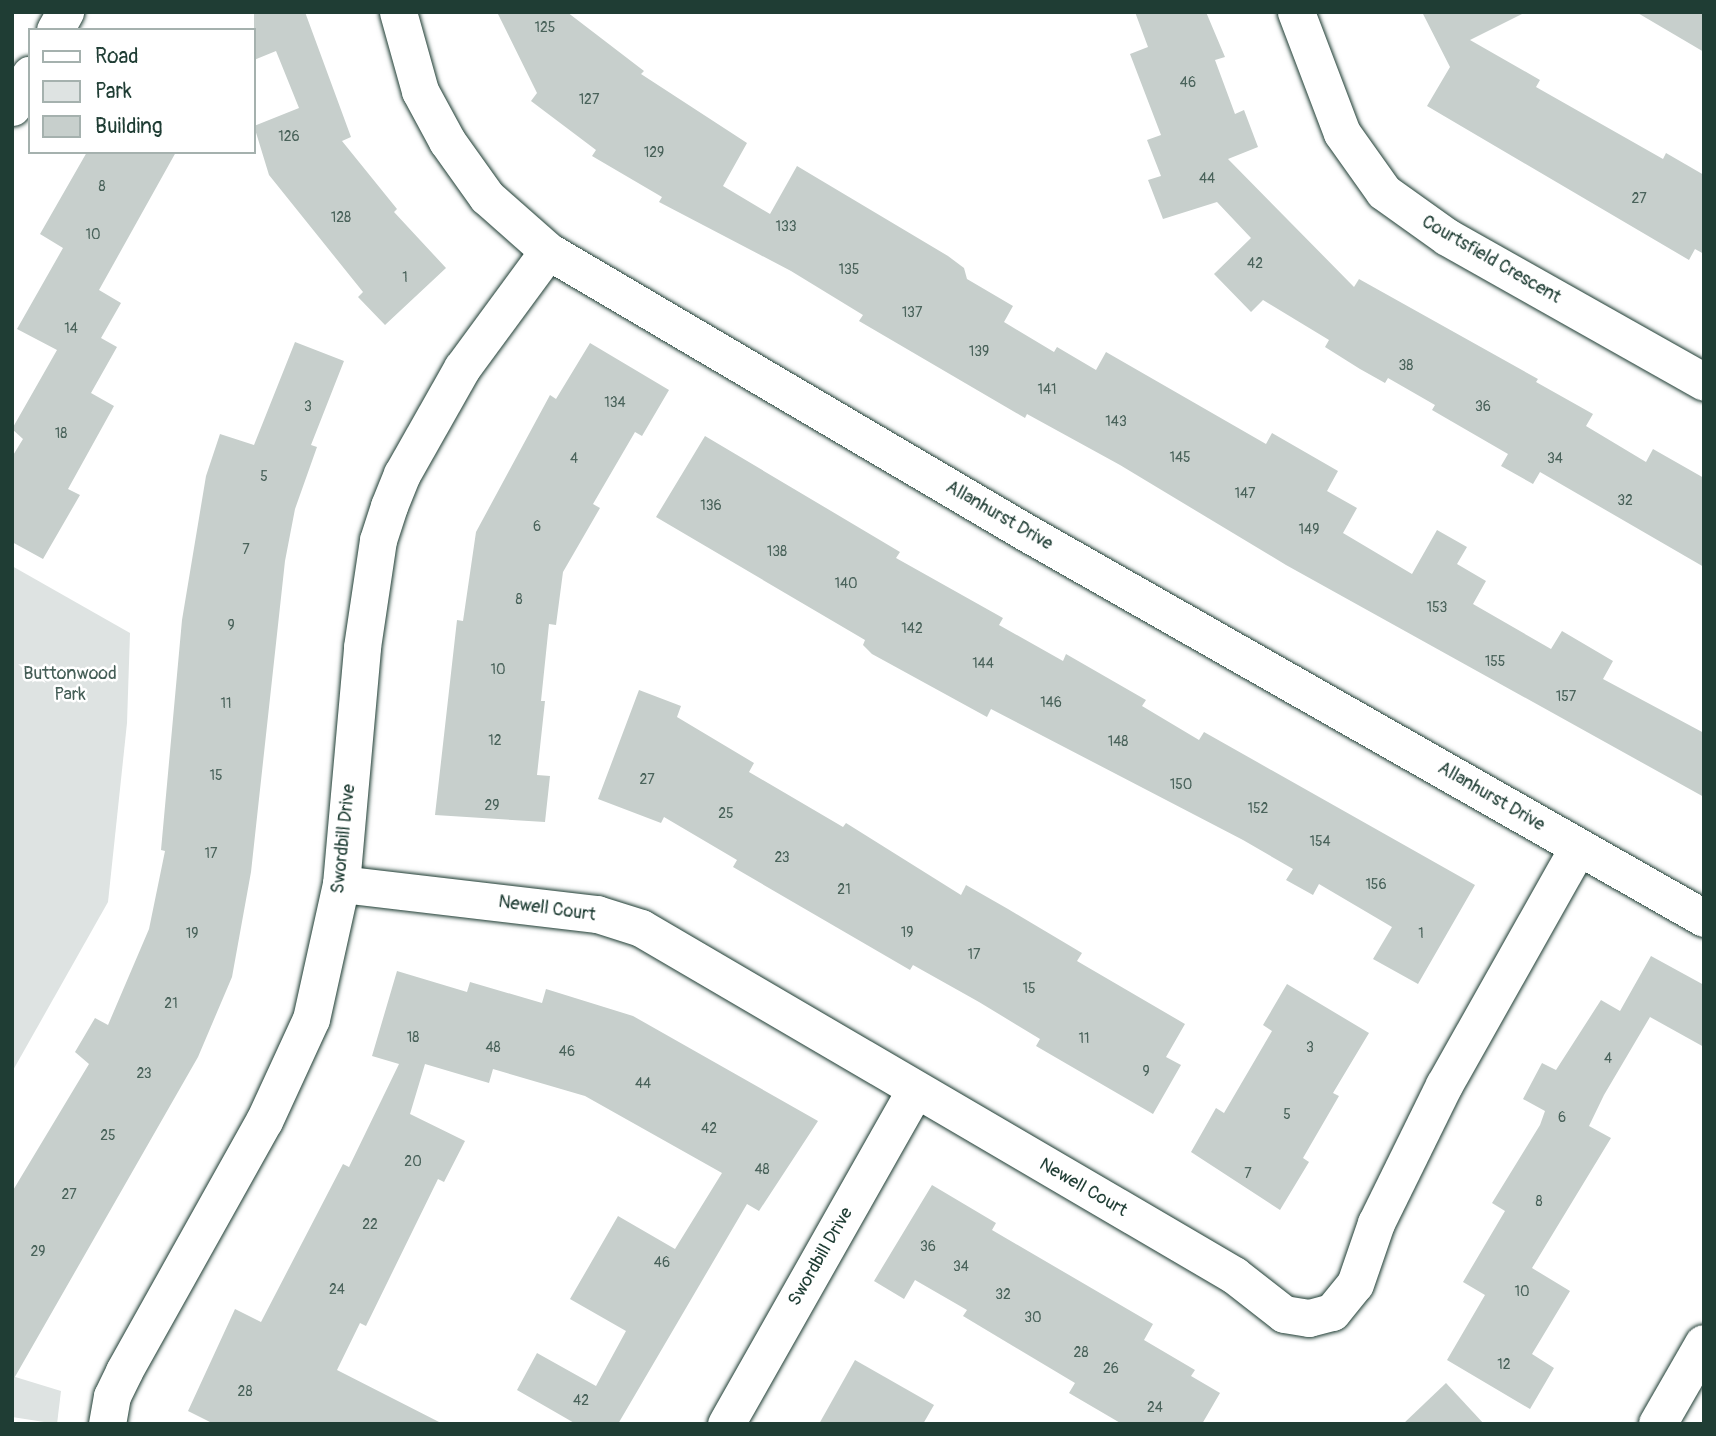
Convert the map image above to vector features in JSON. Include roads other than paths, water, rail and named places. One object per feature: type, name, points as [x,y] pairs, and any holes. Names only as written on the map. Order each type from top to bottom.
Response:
[{"type":"main road","points":[[1658,1424],[1704,1344]]},
{"type":"street","points":[[56,28],[65,12]]},
{"type":"street","name":"Allanhurst Drive","points":[[398,12],[420,91],[447,141],[488,197],[548,251],[1015,526],[1704,918]]},
{"type":"street","name":"Courtsfield Crescent","points":[[1296,12],[1342,133],[1384,192],[1447,237],[1704,382]]},
{"type":"street","points":[[12,107],[28,79]]},
{"type":"street","name":"Swordbill Drive","points":[[107,1424],[112,1396],[124,1371],[236,1174],[298,1051],[320,987],[341,884],[362,647],[378,541],[388,506],[457,377],[548,251]]},
{"type":"street","name":"Newell Court","points":[[341,884],[597,914],[641,928],[1234,1275],[1284,1314],[1310,1318],[1332,1312],[1355,1284],[1376,1223],[1444,1086],[1578,847]]},
{"type":"street","name":"Swordbill Drive","points":[[726,1424],[915,1090]]},
{"type":"park label","name":"Buttonwood Park","points":[[70,685]]}]
